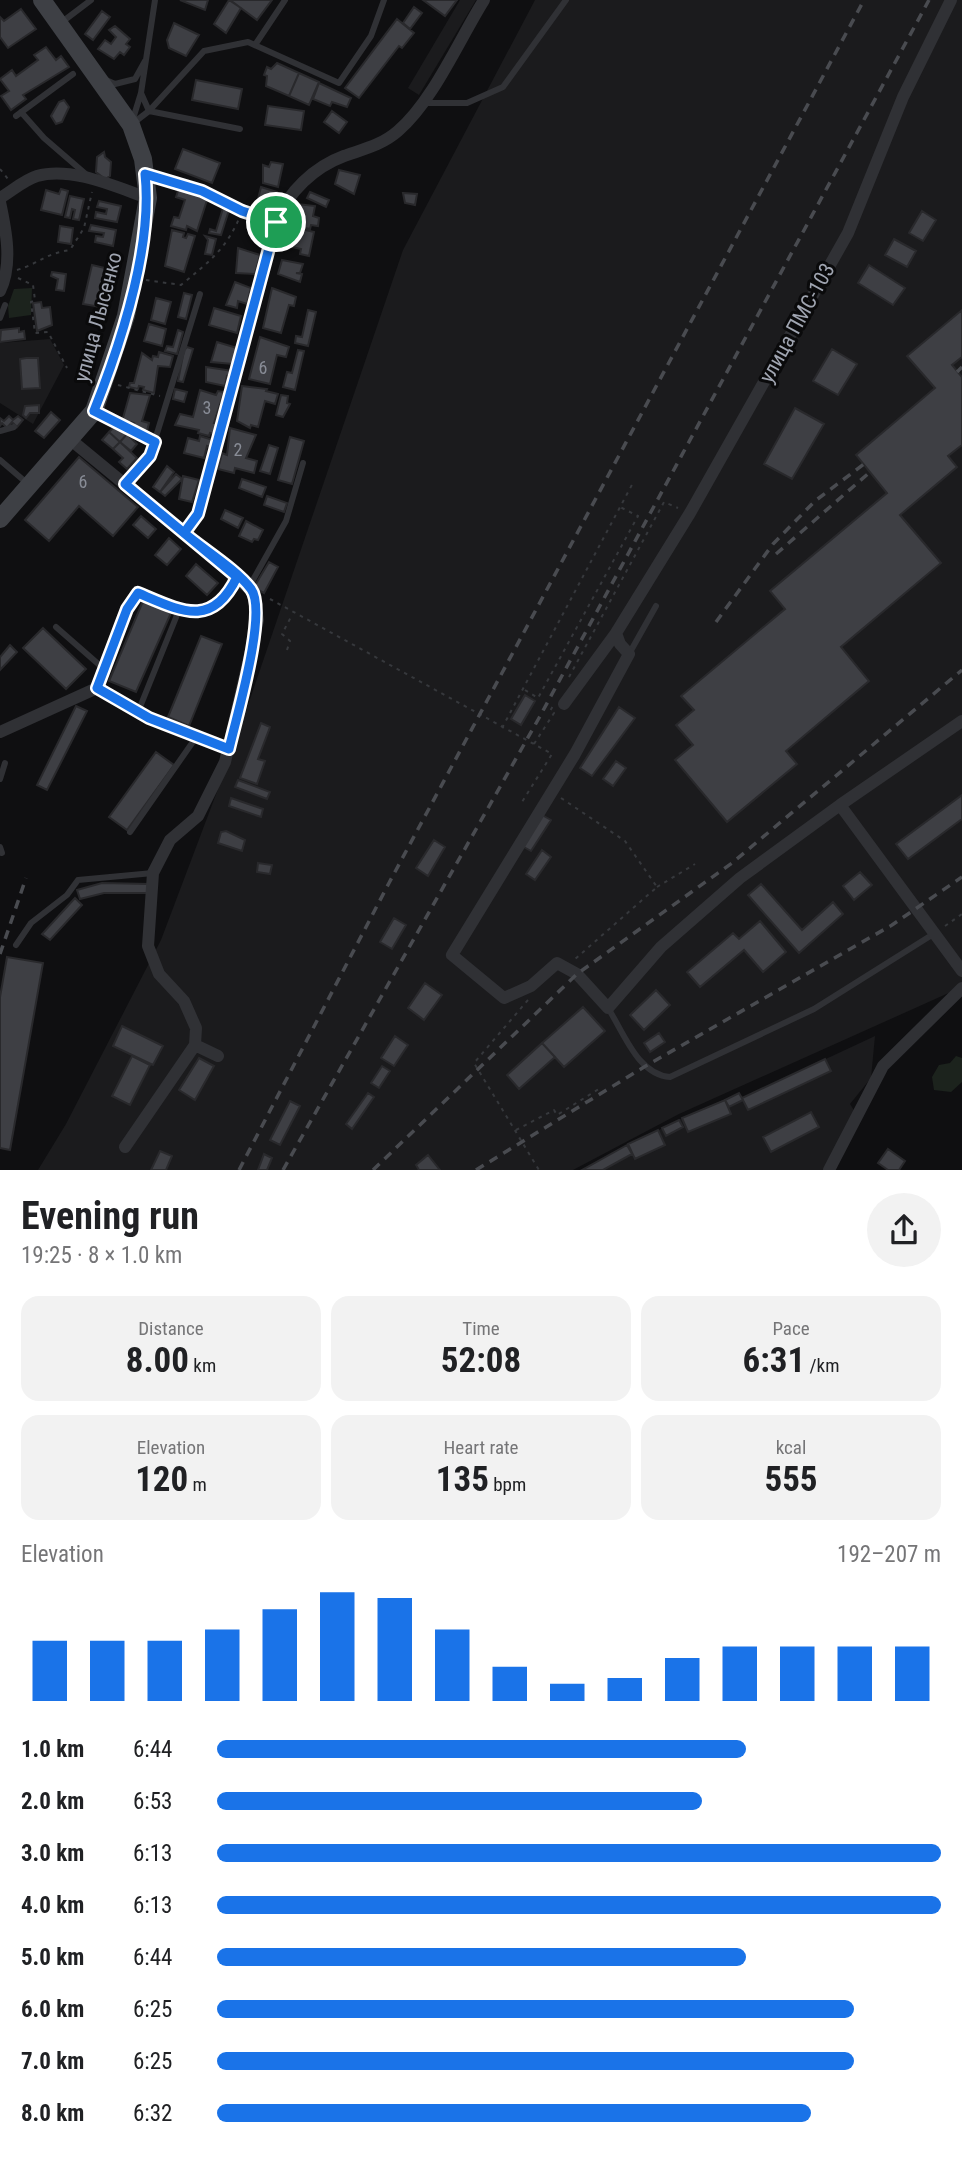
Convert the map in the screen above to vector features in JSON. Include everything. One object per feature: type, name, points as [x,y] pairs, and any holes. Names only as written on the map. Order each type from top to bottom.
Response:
[{"type":"main road","name":"улица Лысенко","points":[[0,519],[94,411],[106,381],[135,278],[148,198],[145,174],[131,125],[42,0]]},
{"type":"street","points":[[184,533],[198,514],[276,222],[290,195],[308,178],[340,157],[383,143],[401,129],[422,103],[484,0]]},
{"type":"street","name":"улица ПМС-103","points":[[560,701],[616,633],[690,513],[848,233],[903,97],[951,0]]},
{"type":"street","points":[[0,290],[6,271],[0,200],[30,179],[52,173],[95,181],[148,198]]},
{"type":"street","points":[[71,440],[249,587],[253,592],[258,620],[229,749],[217,784],[198,816],[170,840],[153,873],[148,946],[159,974],[184,1001],[197,1028],[195,1045],[125,1147]]},
{"type":"street","points":[[616,633],[620,645],[629,654],[575,754],[452,955],[504,998],[531,986],[557,963],[577,974],[608,1008],[661,947],[740,878],[962,721]]},
{"type":"street","points":[[0,732],[97,688],[138,712],[229,749]]},
{"type":"street","points":[[840,805],[962,971]]},
{"type":"street","points":[[829,1170],[883,1066],[962,988]]},
{"type":"street","points":[[195,1045],[218,1056]]},
{"type":"lane","points":[[60,24],[91,0]]},
{"type":"lane","points":[[131,125],[141,93],[155,0]]},
{"type":"lane","points":[[255,45],[285,0]]},
{"type":"lane","points":[[131,125],[149,111],[204,51],[248,42],[339,83],[371,36],[384,0]]},
{"type":"lane","points":[[422,103],[467,103],[503,87],[566,0]]},
{"type":"lane","points":[[99,77],[115,84],[135,79],[148,56]]},
{"type":"lane","points":[[73,74],[19,114],[95,181]]},
{"type":"lane","points":[[141,93],[149,111]]},
{"type":"lane","points":[[149,111],[240,129]]},
{"type":"lane","points":[[125,484],[150,456],[200,294]]},
{"type":"lane","points":[[0,318],[5,305]]},
{"type":"lane","points":[[0,431],[14,427]]},
{"type":"lane","points":[[0,460],[30,486]]},
{"type":"lane","points":[[249,587],[286,521],[303,463]]},
{"type":"lane","points":[[97,688],[127,609],[138,593],[179,610],[210,610],[227,598],[237,577]]},
{"type":"lane","points":[[629,654],[656,606]]},
{"type":"lane","points":[[138,712],[179,610]]},
{"type":"lane","points":[[56,627],[104,669]]},
{"type":"lane","points":[[130,832],[197,736]]},
{"type":"lane","points":[[0,779],[5,763]]},
{"type":"lane","points":[[16,945],[32,923],[67,895],[78,880],[153,873]]},
{"type":"lane","points":[[608,1008],[644,1067],[656,1076],[670,1077],[814,1009],[936,933]]},
{"type":"path","points":[[145,174],[202,191],[242,211],[276,222]]},
{"type":"path","points":[[67,368],[48,332],[35,334],[31,302],[35,300],[33,285],[18,279],[15,271],[33,265],[50,253],[70,250],[84,228],[95,181]]},
{"type":"path","points":[[135,278],[181,285],[209,264],[224,247],[242,211]]},
{"type":"path","points":[[106,381],[168,398]]},
{"type":"path","points":[[94,411],[155,442]]},
{"type":"path","points":[[501,729],[634,481]]},
{"type":"path","points":[[563,687],[664,502],[690,513]]},
{"type":"path","points":[[524,690],[538,698],[638,516],[620,507]]},
{"type":"path","points":[[270,599],[501,729],[552,754],[522,803]]},
{"type":"path","points":[[287,650],[290,641],[282,634],[293,613]]},
{"type":"path","points":[[533,745],[553,716],[554,713],[550,711],[560,701]]},
{"type":"path","points":[[657,887],[695,864]]},
{"type":"path","points":[[936,933],[962,914]]},
{"type":"path","points":[[515,1130],[554,1110],[557,1115],[602,1087]]},
{"type":"shaded area","points":[[460,0],[476,0],[419,95],[408,88]]},
{"type":"shaded area","points":[[535,0],[962,0],[962,987],[679,1114],[573,1170],[38,1170],[66,1124],[161,940],[232,752],[403,250]]},
{"type":"shaded area","points":[[32,288],[31,315],[9,318],[8,306],[14,289]]},
{"type":"shaded area","points":[[50,339],[64,365],[33,424],[0,403],[0,343]]},
{"type":"shaded area","points":[[875,1036],[871,1078],[850,1104],[855,1112],[824,1170],[582,1170],[682,1118],[739,1093],[742,1098]]},
{"type":"shaded area","points":[[956,1056],[962,1058],[962,1082],[951,1092],[934,1090],[932,1077],[939,1065],[950,1063]]},
{"type":"building","points":[[180,0],[208,0],[205,10]]},
{"type":"building","points":[[229,0],[241,8],[226,33],[214,24]]},
{"type":"building","points":[[230,0],[272,0],[257,20]]},
{"type":"building","points":[[423,0],[457,0],[445,16]]},
{"type":"building","points":[[414,7],[422,13],[410,29],[403,23]]},
{"type":"building","points":[[21,9],[36,29],[8,48],[0,37],[0,17],[4,21]]},
{"type":"building","points":[[102,11],[110,17],[93,40],[85,34]]},
{"type":"building","points":[[397,19],[414,33],[402,48],[399,46],[359,98],[345,88]]},
{"type":"building","points":[[174,23],[199,35],[186,56],[169,48],[167,40]]},
{"type":"building","points":[[115,26],[130,39],[126,44],[130,47],[124,55],[120,52],[114,59],[98,49],[105,40],[111,44],[116,37],[109,30]]},
{"type":"building","points":[[46,47],[56,60],[61,56],[69,67],[23,95],[26,99],[11,110],[1,96],[9,91],[0,79],[12,70],[16,76],[38,60],[34,55]]},
{"type":"building","points":[[277,63],[299,73],[289,96],[266,86],[267,76],[264,75],[267,67],[271,69]]},
{"type":"building","points":[[299,73],[319,82],[309,105],[289,96]]},
{"type":"building","points":[[196,80],[242,89],[238,109],[192,100]]},
{"type":"building","points":[[319,83],[351,98],[347,107],[332,102],[330,106],[313,99]]},
{"type":"building","points":[[64,100],[69,107],[62,122],[56,124],[51,116],[59,102]]},
{"type":"building","points":[[268,106],[304,111],[301,130],[265,125]]},
{"type":"building","points":[[332,111],[347,122],[339,133],[324,122]]},
{"type":"building","points":[[183,149],[220,163],[212,183],[175,169]]},
{"type":"building","points":[[104,152],[111,162],[110,176],[105,179],[96,172],[97,157]]},
{"type":"building","points":[[271,162],[283,164],[278,187],[263,183],[263,165],[269,167]]},
{"type":"building","points":[[339,170],[360,175],[354,194],[335,184]]},
{"type":"building","points":[[261,187],[277,192],[273,208],[256,207]]},
{"type":"building","points":[[179,188],[208,197],[197,231],[187,226],[186,230],[171,226],[174,217],[179,218],[185,200],[176,197]]},
{"type":"building","points":[[61,189],[68,191],[62,215],[41,210],[46,190],[59,194]]},
{"type":"building","points":[[310,192],[329,200],[326,207],[307,198]]},
{"type":"building","points":[[403,193],[417,194],[415,205],[405,203]]},
{"type":"building","points":[[70,196],[84,199],[79,220],[73,219],[75,210],[72,209],[70,218],[65,217]]},
{"type":"building","points":[[99,201],[121,206],[117,222],[95,218],[96,212],[106,214],[107,209],[97,207]]},
{"type":"building","points":[[297,204],[315,206],[313,216],[319,218],[318,226],[311,225],[310,229],[300,227],[301,223],[293,221]]},
{"type":"building","points":[[224,205],[230,207],[221,235],[209,233],[210,229],[216,231]]},
{"type":"building","points":[[922,211],[936,220],[923,241],[909,233]]},
{"type":"building","points":[[91,225],[116,230],[113,246],[95,242],[96,236],[103,237],[104,233],[89,231]]},
{"type":"building","points":[[60,226],[73,228],[71,244],[58,242]]},
{"type":"building","points":[[301,229],[314,232],[309,256],[300,254],[301,249],[287,246],[290,232],[300,234]]},
{"type":"building","points":[[172,230],[184,233],[183,237],[186,238],[188,234],[195,236],[184,272],[165,266]]},
{"type":"building","points":[[205,236],[216,239],[212,255],[205,254],[208,240]]},
{"type":"building","points":[[894,239],[916,251],[907,267],[885,255]]},
{"type":"building","points":[[238,248],[260,255],[255,274],[236,273]]},
{"type":"building","points":[[282,260],[303,264],[300,273],[296,273],[302,274],[300,282],[278,274]]},
{"type":"building","points":[[92,265],[109,269],[101,307],[83,304]]},
{"type":"building","points":[[869,265],[905,288],[893,305],[858,283]]},
{"type":"building","points":[[52,272],[66,274],[64,291],[56,290],[58,279],[51,276]]},
{"type":"building","points":[[235,282],[251,288],[247,304],[238,301],[237,308],[226,305]]},
{"type":"building","points":[[272,288],[296,297],[294,306],[289,305],[281,333],[263,328]]},
{"type":"building","points":[[184,293],[192,295],[186,319],[178,317]]},
{"type":"building","points":[[156,298],[171,302],[165,324],[151,320]]},
{"type":"building","points":[[41,302],[42,308],[50,307],[52,325],[37,331],[33,303]]},
{"type":"building","points":[[214,308],[241,316],[237,333],[209,325]]},
{"type":"building","points":[[308,310],[316,312],[308,346],[295,343],[296,336],[302,337]]},
{"type":"building","points":[[962,310],[962,357],[952,365],[962,377],[962,445],[948,456],[957,467],[900,515],[941,563],[841,647],[869,681],[786,751],[797,764],[727,822],[675,760],[693,745],[676,725],[694,710],[681,696],[785,609],[770,591],[887,493],[856,455],[935,388],[907,356]]},
{"type":"building","points":[[149,324],[166,329],[162,346],[144,341]]},
{"type":"building","points":[[19,328],[19,332],[24,331],[25,339],[0,342],[1,330]]},
{"type":"building","points":[[178,330],[183,332],[177,354],[165,351],[167,346],[173,347]]},
{"type":"building","points":[[260,337],[289,347],[286,357],[277,355],[270,384],[249,379]]},
{"type":"building","points":[[217,342],[237,348],[233,364],[211,362]]},
{"type":"building","points":[[187,347],[193,349],[183,382],[178,381],[184,350]]},
{"type":"building","points":[[832,349],[857,364],[838,395],[813,381]]},
{"type":"building","points":[[298,350],[304,351],[295,390],[283,387],[287,372],[292,373]]},
{"type":"building","points":[[159,352],[173,356],[170,367],[158,366],[154,393],[143,390],[144,387],[129,387],[130,383],[134,383],[142,353],[152,360],[153,356],[158,357]]},
{"type":"building","points":[[38,358],[40,388],[22,389],[20,359]]},
{"type":"building","points":[[206,367],[233,371],[231,377],[227,376],[225,386],[206,382]]},
{"type":"building","points":[[242,386],[267,389],[266,391],[278,394],[275,404],[265,401],[258,427],[251,425],[250,428],[237,421]]},
{"type":"building","points":[[175,389],[187,392],[184,402],[173,399]]},
{"type":"building","points":[[200,390],[216,395],[218,391],[224,392],[214,423],[217,423],[214,434],[210,433],[209,436],[198,433],[199,430],[175,425],[180,414],[193,417]]},
{"type":"building","points":[[130,393],[150,395],[142,421],[149,423],[147,431],[132,428],[134,423],[131,422],[129,427],[121,425]]},
{"type":"building","points":[[281,395],[288,396],[287,403],[290,404],[283,417],[276,415]]},
{"type":"building","points":[[39,405],[39,413],[30,413],[26,418],[23,415],[25,406]]},
{"type":"building","points":[[795,408],[824,424],[792,479],[764,464]]},
{"type":"building","points":[[51,412],[60,420],[44,438],[35,431]]},
{"type":"building","points":[[9,416],[13,420],[18,416],[23,420],[17,427],[12,422],[7,428],[2,423],[0,426],[0,418],[4,421]]},
{"type":"building","points":[[116,425],[127,434],[120,442],[109,432]]},
{"type":"building","points":[[230,428],[256,435],[246,458],[257,461],[254,473],[235,468],[234,473],[218,469],[222,453],[227,455]]},
{"type":"building","points":[[109,432],[120,442],[113,449],[102,440]]},
{"type":"building","points":[[127,434],[137,444],[131,451],[120,442]]},
{"type":"building","points":[[200,436],[213,440],[211,448],[207,446],[204,458],[184,453],[188,438],[199,441]]},
{"type":"building","points":[[290,437],[304,441],[292,484],[278,480]]},
{"type":"building","points":[[120,442],[137,458],[127,469],[119,462],[123,458],[113,449]]},
{"type":"building","points":[[269,445],[278,448],[270,474],[260,471]]},
{"type":"building","points":[[79,457],[138,507],[113,536],[79,506],[49,541],[25,520]]},
{"type":"building","points":[[167,466],[174,472],[160,492],[153,487]]},
{"type":"building","points":[[176,474],[182,479],[165,496],[160,492]]},
{"type":"building","points":[[183,476],[199,480],[192,502],[179,499]]},
{"type":"building","points":[[242,479],[266,487],[262,497],[239,488]]},
{"type":"building","points":[[267,496],[287,503],[284,512],[264,505]]},
{"type":"building","points":[[225,510],[243,518],[238,528],[221,519]]},
{"type":"building","points":[[141,516],[156,529],[148,538],[133,525]]},
{"type":"building","points":[[246,521],[263,530],[258,540],[254,539],[252,542],[239,536]]},
{"type":"building","points":[[169,538],[181,549],[167,565],[155,555]]},
{"type":"building","points":[[269,562],[278,567],[264,593],[254,587]]},
{"type":"building","points":[[196,564],[218,583],[207,595],[186,576]]},
{"type":"building","points":[[143,601],[171,613],[136,692],[109,681]]},
{"type":"building","points":[[43,628],[86,669],[66,689],[23,648]]},
{"type":"building","points":[[201,636],[222,644],[189,726],[168,717]]},
{"type":"building","points":[[10,645],[17,652],[0,670],[0,657]]},
{"type":"building","points":[[525,695],[535,701],[521,725],[511,719]]},
{"type":"building","points":[[76,706],[87,711],[47,790],[37,785]]},
{"type":"building","points":[[619,707],[635,718],[592,776],[580,768]]},
{"type":"building","points":[[261,723],[270,727],[258,759],[265,761],[257,784],[240,778]]},
{"type":"building","points":[[156,752],[174,765],[127,830],[109,817]]},
{"type":"building","points":[[616,761],[626,768],[613,786],[603,779]]},
{"type":"building","points":[[238,780],[270,792],[267,799],[235,787]]},
{"type":"building","points":[[962,795],[962,819],[908,859],[896,844]]},
{"type":"building","points":[[231,798],[263,809],[261,817],[229,806]]},
{"type":"building","points":[[542,815],[551,820],[531,851],[522,846]]},
{"type":"building","points":[[226,831],[245,840],[242,851],[218,843],[221,832]]},
{"type":"building","points":[[434,840],[445,847],[428,876],[416,868]]},
{"type":"building","points":[[542,850],[551,857],[535,880],[526,874]]},
{"type":"building","points":[[258,863],[272,865],[270,874],[257,872]]},
{"type":"building","points":[[860,872],[872,885],[854,900],[843,886]]},
{"type":"building","points":[[102,883],[149,884],[150,893],[104,893],[80,899],[77,890]]},
{"type":"building","points":[[761,884],[802,930],[833,902],[843,914],[799,953],[748,895]]},
{"type":"building","points":[[75,898],[82,905],[50,940],[42,934]]},
{"type":"building","points":[[394,918],[406,925],[392,949],[380,942]]},
{"type":"building","points":[[760,921],[786,952],[763,972],[744,950],[700,987],[687,972],[733,933],[739,939]]},
{"type":"building","points":[[7,957],[43,963],[10,1150],[0,1148],[0,997]]},
{"type":"building","points":[[425,983],[442,995],[424,1020],[408,1008]]},
{"type":"building","points":[[656,990],[670,1005],[644,1030],[630,1015]]},
{"type":"building","points":[[583,1007],[605,1031],[564,1067],[542,1043]]},
{"type":"building","points":[[122,1026],[163,1046],[153,1065],[113,1046]]},
{"type":"building","points":[[659,1033],[665,1042],[650,1052],[644,1043]]},
{"type":"building","points":[[395,1036],[408,1045],[394,1066],[381,1058]]},
{"type":"building","points":[[542,1043],[555,1057],[519,1089],[507,1075]]},
{"type":"building","points":[[132,1056],[150,1065],[130,1105],[112,1096]]},
{"type":"building","points":[[199,1058],[214,1066],[195,1100],[179,1090]]},
{"type":"building","points":[[825,1059],[831,1071],[748,1110],[742,1098]]},
{"type":"building","points":[[382,1066],[390,1071],[379,1088],[371,1083]]},
{"type":"building","points":[[368,1093],[374,1097],[352,1129],[346,1124]]},
{"type":"building","points":[[739,1093],[743,1100],[729,1107],[725,1100]]},
{"type":"building","points":[[725,1100],[731,1114],[688,1132],[682,1118]]},
{"type":"building","points":[[290,1101],[300,1106],[280,1145],[270,1140]]},
{"type":"building","points":[[811,1112],[819,1127],[771,1152],[763,1137]]},
{"type":"building","points":[[679,1120],[683,1127],[666,1136],[662,1128]]},
{"type":"building","points":[[658,1130],[665,1145],[635,1159],[628,1144]]},
{"type":"building","points":[[627,1145],[632,1154],[603,1170],[582,1170]]},
{"type":"building","points":[[888,1149],[905,1161],[899,1170],[888,1170],[878,1163]]},
{"type":"building","points":[[160,1151],[172,1156],[166,1170],[151,1170]]},
{"type":"building","points":[[264,1154],[272,1158],[267,1170],[258,1170]]},
{"type":"building","points":[[428,1155],[440,1170],[419,1170],[416,1165]]},
{"type":"railway","points":[[239,1170],[389,883],[864,0]]},
{"type":"railway","points":[[283,1170],[539,718],[929,0]]},
{"type":"railway","points":[[957,372],[962,367]]},
{"type":"railway","points":[[716,622],[773,544],[815,501],[864,464]]},
{"type":"railway","points":[[776,554],[870,472]]},
{"type":"railway","points":[[373,1170],[577,974],[732,863],[962,670]]},
{"type":"railway","points":[[476,1170],[644,1067],[892,925],[962,877]]},
{"type":"railway","points":[[0,954],[26,878]]},
{"type":"route","points":[[276,222],[198,514],[184,533],[237,577],[249,587],[253,592],[258,620],[229,749],[149,718],[97,688],[127,609],[138,593],[179,610],[210,610],[227,598],[237,577],[184,533],[125,484],[150,456],[155,442],[94,411],[115,354],[135,278],[148,198],[145,174],[202,191],[242,211],[276,222]]}]
